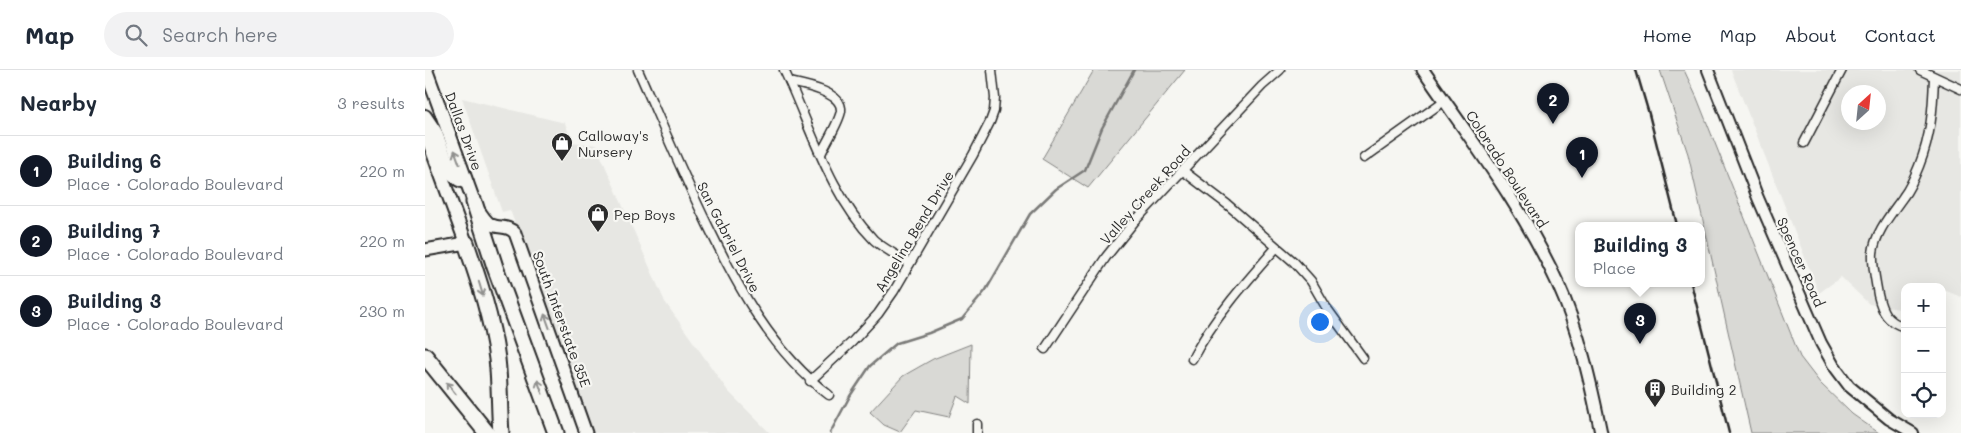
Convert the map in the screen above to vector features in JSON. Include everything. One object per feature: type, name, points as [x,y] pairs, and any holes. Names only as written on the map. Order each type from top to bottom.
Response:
[{"type":"highway","points":[[474,202],[495,267],[556,433]]},
{"type":"highway","points":[[466,243],[485,303],[497,358],[501,433]]},
{"type":"highway","points":[[425,356],[487,433]]},
{"type":"main road","name":"Dallas Drive","points":[[426,70],[474,202]]},
{"type":"main road","name":"Colorado Boulevard","points":[[1423,70],[1515,205],[1559,285],[1583,355],[1601,433]]},
{"type":"main road","points":[[425,116],[435,131],[452,174],[459,180],[467,183]]},
{"type":"main road","points":[[425,131],[466,243],[425,250]]},
{"type":"main road","name":"South Interstate 35E","points":[[474,202],[487,221],[498,227],[509,228],[517,238],[586,433]]},
{"type":"street","name":"San Gabriel Drive","points":[[638,70],[733,278],[753,312],[775,340],[810,381],[829,395]]},
{"type":"street","points":[[784,70],[835,185],[852,212],[875,241],[910,263]]},
{"type":"street","name":"Angelina Bend Drive","points":[[810,381],[852,342],[878,314],[894,291],[973,155],[990,122],[994,111],[995,98],[993,70]]},
{"type":"street","name":"Valley Creek Road","points":[[1045,349],[1106,257],[1134,222],[1280,70]]},
{"type":"street","name":"Spencer Road","points":[[1708,70],[1758,198],[1821,343],[1834,366],[1849,386],[1889,419],[1913,433]]},
{"type":"street","points":[[1804,143],[1842,70]]},
{"type":"street","points":[[1920,70],[1961,89]]},
{"type":"street","points":[[1901,326],[1895,325],[1889,320],[1881,306],[1873,254],[1876,240],[1889,216],[1905,195],[1925,150],[1932,125],[1934,77]]},
{"type":"street","points":[[790,82],[834,95],[841,104],[841,112],[821,154]]},
{"type":"street","points":[[1365,158],[1444,101]]},
{"type":"street","points":[[1182,170],[1228,205],[1294,262],[1311,281],[1326,308],[1363,358]]},
{"type":"street","points":[[1192,360],[1206,334],[1249,279],[1277,248]]},
{"type":"street","points":[[977,424],[977,433]]},
{"type":"shaded area","points":[[1094,70],[1185,70],[1088,188],[1042,159]]},
{"type":"shaded area","points":[[1660,70],[1684,70],[1697,98],[1800,357],[1820,383],[1852,414],[1879,433],[1751,433],[1705,229],[1705,222],[1703,222],[1688,154]]},
{"type":"shaded area","points":[[1731,70],[1961,70],[1961,297],[1946,291],[1946,283],[1901,283],[1901,309],[1869,304],[1841,277],[1819,293]]},
{"type":"shaded area","points":[[462,98],[565,123],[572,142],[596,145],[665,302],[728,391],[770,433],[592,433],[510,210],[502,212]]},
{"type":"shaded area","points":[[971,344],[970,404],[957,396],[949,417],[916,410],[900,432],[884,425],[870,412],[903,376],[933,359]]},
{"type":"waterway","points":[[830,433],[850,396],[870,366],[897,343],[929,333],[962,319],[986,290],[1030,214],[1056,189],[1085,170],[1102,128],[1134,70]]},
{"type":"railway","points":[[1636,70],[1676,222]]},
{"type":"railway","points":[[1692,287],[1729,433]]},
{"type":"place","name":"Building 7","points":[[1553,124]]},
{"type":"place","name":"Calloway's Nursery","points":[[562,162]]},
{"type":"place","name":"Building 6","points":[[1582,178]]},
{"type":"place","name":"Pep Boys","points":[[598,233]]},
{"type":"place","name":"Building 3","points":[[1640,344]]},
{"type":"place","name":"Building 2","points":[[1655,408]]}]
